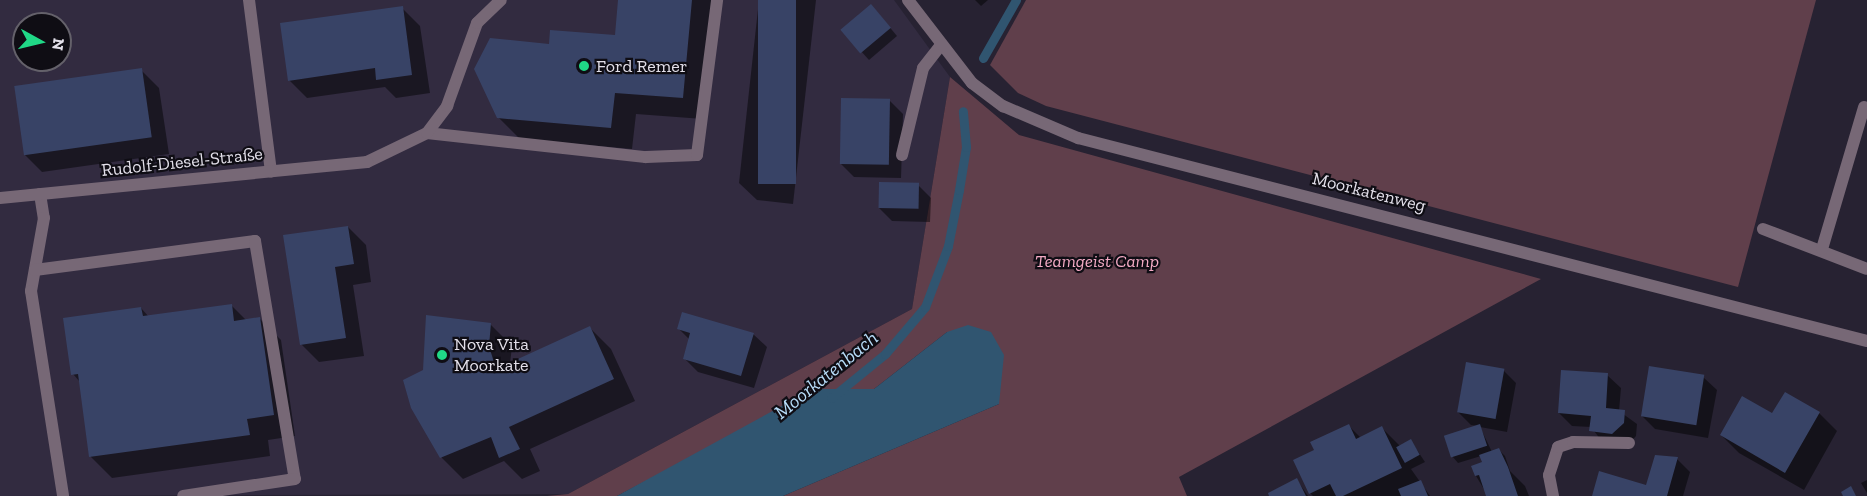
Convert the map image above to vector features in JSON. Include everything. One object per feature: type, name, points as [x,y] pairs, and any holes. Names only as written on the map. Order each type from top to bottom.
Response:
[{"type":"street","points":[[249,0],[271,172]]},
{"type":"street","points":[[427,133],[447,106],[477,23],[501,0]]},
{"type":"street","points":[[427,133],[646,157],[697,155],[717,0]]},
{"type":"street","name":"Moorkatenweg","points":[[908,0],[972,83],[1003,106],[1078,138],[1867,341]]},
{"type":"street","points":[[902,155],[923,68],[941,45]]},
{"type":"street","points":[[1822,249],[1864,107]]},
{"type":"street","name":"Rudolf-Diesel-Straße","points":[[0,198],[367,162],[427,133]]},
{"type":"street","points":[[40,194],[44,218],[31,291],[63,496]]},
{"type":"street","points":[[1763,229],[1822,249],[1867,269]]},
{"type":"street","points":[[35,270],[255,241],[295,479],[183,496]]},
{"type":"street","points":[[1553,496],[1549,475],[1558,447],[1573,442],[1629,443]]},
{"type":"shaded area","points":[[0,0],[894,0],[950,77],[912,309],[568,494],[0,496]]},
{"type":"green space","points":[[1026,0],[1816,0],[1738,287],[1046,106],[1018,93],[990,65]]},
{"type":"green space","name":"Teamgeist Camp","points":[[950,77],[1019,135],[1541,279],[1179,477],[1187,496],[783,496],[999,404],[947,332],[874,389],[822,389],[617,496],[547,496],[568,494],[912,309]]},
{"type":"water","points":[[968,325],[991,332],[1004,355],[999,404],[783,496],[617,496],[800,396],[822,389],[874,389],[947,332]]},
{"type":"building","points":[[618,0],[692,0],[683,98],[615,93],[611,128],[497,118],[474,69],[490,38],[549,44],[550,30],[615,35]]},
{"type":"building","points":[[758,0],[796,0],[796,184],[758,184]]},
{"type":"building","points":[[871,4],[891,28],[860,53],[840,30]]},
{"type":"building","points":[[403,6],[412,75],[376,80],[375,68],[288,81],[280,23]]},
{"type":"building","points":[[142,68],[152,137],[24,155],[14,86]]},
{"type":"building","points":[[841,98],[890,99],[889,165],[840,164]]},
{"type":"building","points":[[879,182],[919,183],[919,209],[879,208]]},
{"type":"building","points":[[348,226],[354,264],[335,267],[346,338],[300,345],[283,235]]},
{"type":"building","points":[[232,304],[234,321],[260,317],[274,415],[247,419],[250,435],[89,457],[78,374],[71,375],[63,318],[141,307],[143,316]]},
{"type":"building","points":[[682,312],[754,333],[741,376],[683,359],[690,333],[677,329]]},
{"type":"building","points":[[426,315],[491,323],[489,346],[496,369],[590,326],[614,379],[509,427],[520,449],[499,458],[491,437],[440,458],[411,408],[403,380],[423,370]]},
{"type":"building","points":[[1466,362],[1504,369],[1496,419],[1457,412]]},
{"type":"building","points":[[1649,366],[1704,375],[1696,425],[1641,416]]},
{"type":"building","points":[[1561,370],[1608,373],[1606,408],[1625,410],[1624,423],[1612,434],[1589,431],[1591,416],[1558,413]]},
{"type":"building","points":[[1785,392],[1820,412],[1785,473],[1720,435],[1742,396],[1772,413]]},
{"type":"building","points":[[1349,424],[1356,439],[1382,426],[1402,468],[1343,496],[1336,496],[1330,484],[1309,494],[1293,460],[1314,450],[1310,442]]},
{"type":"building","points":[[1480,424],[1487,446],[1451,458],[1444,436]]},
{"type":"building","points":[[1411,439],[1420,455],[1405,463],[1396,447]]},
{"type":"building","points":[[1499,448],[1518,496],[1486,496],[1479,475],[1475,476],[1471,466],[1482,462],[1479,455]]},
{"type":"building","points":[[1655,455],[1678,457],[1667,496],[1592,496],[1599,471],[1646,485]]},
{"type":"building","points":[[1297,478],[1306,496],[1269,496],[1268,493]]},
{"type":"building","points":[[1421,480],[1428,496],[1401,496],[1398,489]]},
{"type":"building","points":[[1851,486],[1856,496],[1843,496],[1841,492]]},
{"type":"waterway","name":"Moorkatenbach","points":[[983,58],[1016,0]]},
{"type":"waterway","name":"Moorkatenbach","points":[[831,398],[885,354],[925,307],[948,246],[959,190],[966,147],[963,111]]},
{"type":"place","name":"Ford Remer","points":[[584,66]]},
{"type":"place","name":"Nova Vita Moorkate","points":[[442,355]]}]
